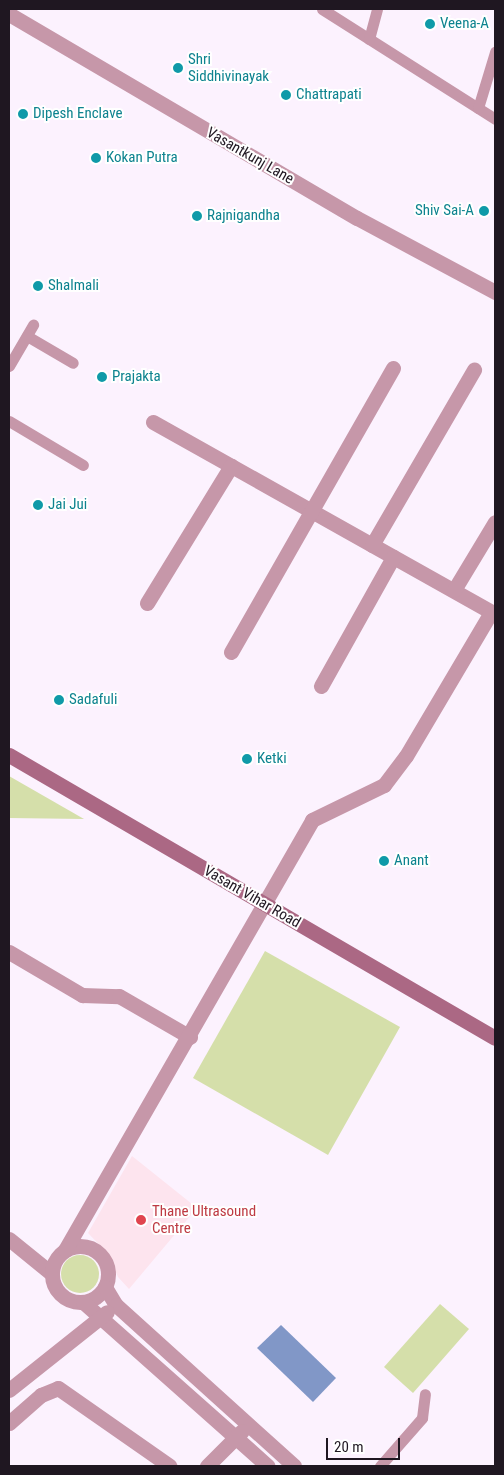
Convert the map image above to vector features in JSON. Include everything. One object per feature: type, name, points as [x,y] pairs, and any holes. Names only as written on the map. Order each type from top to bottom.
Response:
[{"type":"street","name":"Vasantkunj Lane","points":[[9,14],[357,218],[495,292]]},
{"type":"street","points":[[230,652],[393,368]]},
{"type":"street","points":[[372,545],[474,370]]},
{"type":"street","points":[[52,1274],[58,1257],[65,1250],[190,1037],[262,904],[312,820],[384,785],[406,756],[493,613],[153,422]]},
{"type":"street","points":[[147,603],[231,466]]},
{"type":"street","points":[[454,590],[495,522]]},
{"type":"street","points":[[320,686],[393,557]]},
{"type":"street","name":"Vasant Vihar Road","points":[[9,755],[495,1038]]},
{"type":"street","points":[[9,952],[82,996],[119,996],[190,1037]]},
{"type":"street","points":[[9,1239],[52,1274],[58,1291],[65,1297],[83,1302],[268,1466]]},
{"type":"street","points":[[65,1250],[82,1246],[99,1253],[108,1269],[105,1287],[91,1300],[83,1302]]},
{"type":"street","points":[[105,1287],[116,1305],[294,1466]]},
{"type":"street","points":[[9,1390],[116,1305]]},
{"type":"street","points":[[9,1423],[41,1394],[58,1388],[170,1466]]},
{"type":"street","points":[[206,1466],[249,1425]]},
{"type":"lane","points":[[322,9],[495,119]]},
{"type":"lane","points":[[369,39],[377,9]]},
{"type":"lane","points":[[478,108],[495,52]]},
{"type":"lane","points":[[9,366],[30,330],[73,363]]},
{"type":"lane","points":[[9,421],[83,465]]},
{"type":"lane","points":[[380,1466],[422,1418],[425,1394]]},
{"type":"shaded area","name":"Thane Ultrasound Centre","points":[[132,1156],[197,1208],[129,1289],[118,1277],[108,1254],[88,1233]]},
{"type":"green space","points":[[9,776],[84,819],[9,818]]},
{"type":"green space","points":[[265,951],[400,1027],[328,1155],[193,1078]]},
{"type":"green space","points":[[80,1255],[93,1261],[99,1274],[93,1287],[80,1293],[67,1287],[61,1274],[67,1261]]},
{"type":"green space","points":[[440,1304],[469,1329],[413,1393],[384,1367]]},
{"type":"water","points":[[281,1325],[336,1378],[313,1402],[257,1348]]},
{"type":"place","name":"Veena-A","points":[[430,24]]},
{"type":"place","name":"Shri Siddhivinayak","points":[[178,68]]},
{"type":"place","name":"Chattrapati","points":[[286,95]]},
{"type":"place","name":"Dipesh Enclave","points":[[23,114]]},
{"type":"place","name":"Kokan Putra","points":[[96,158]]},
{"type":"place","name":"Shiv Sai-A","points":[[484,211]]},
{"type":"place","name":"Rajnigandha","points":[[197,216]]},
{"type":"place","name":"Shalmali","points":[[38,286]]},
{"type":"place","name":"Prajakta","points":[[102,377]]},
{"type":"place","name":"Jai Jui","points":[[38,505]]},
{"type":"place","name":"Sadafuli","points":[[59,700]]},
{"type":"place","name":"Ketki","points":[[247,759]]},
{"type":"place","name":"Anant","points":[[384,861]]},
{"type":"place","name":"Thane Ultrasound Centre","points":[[141,1220]]}]
